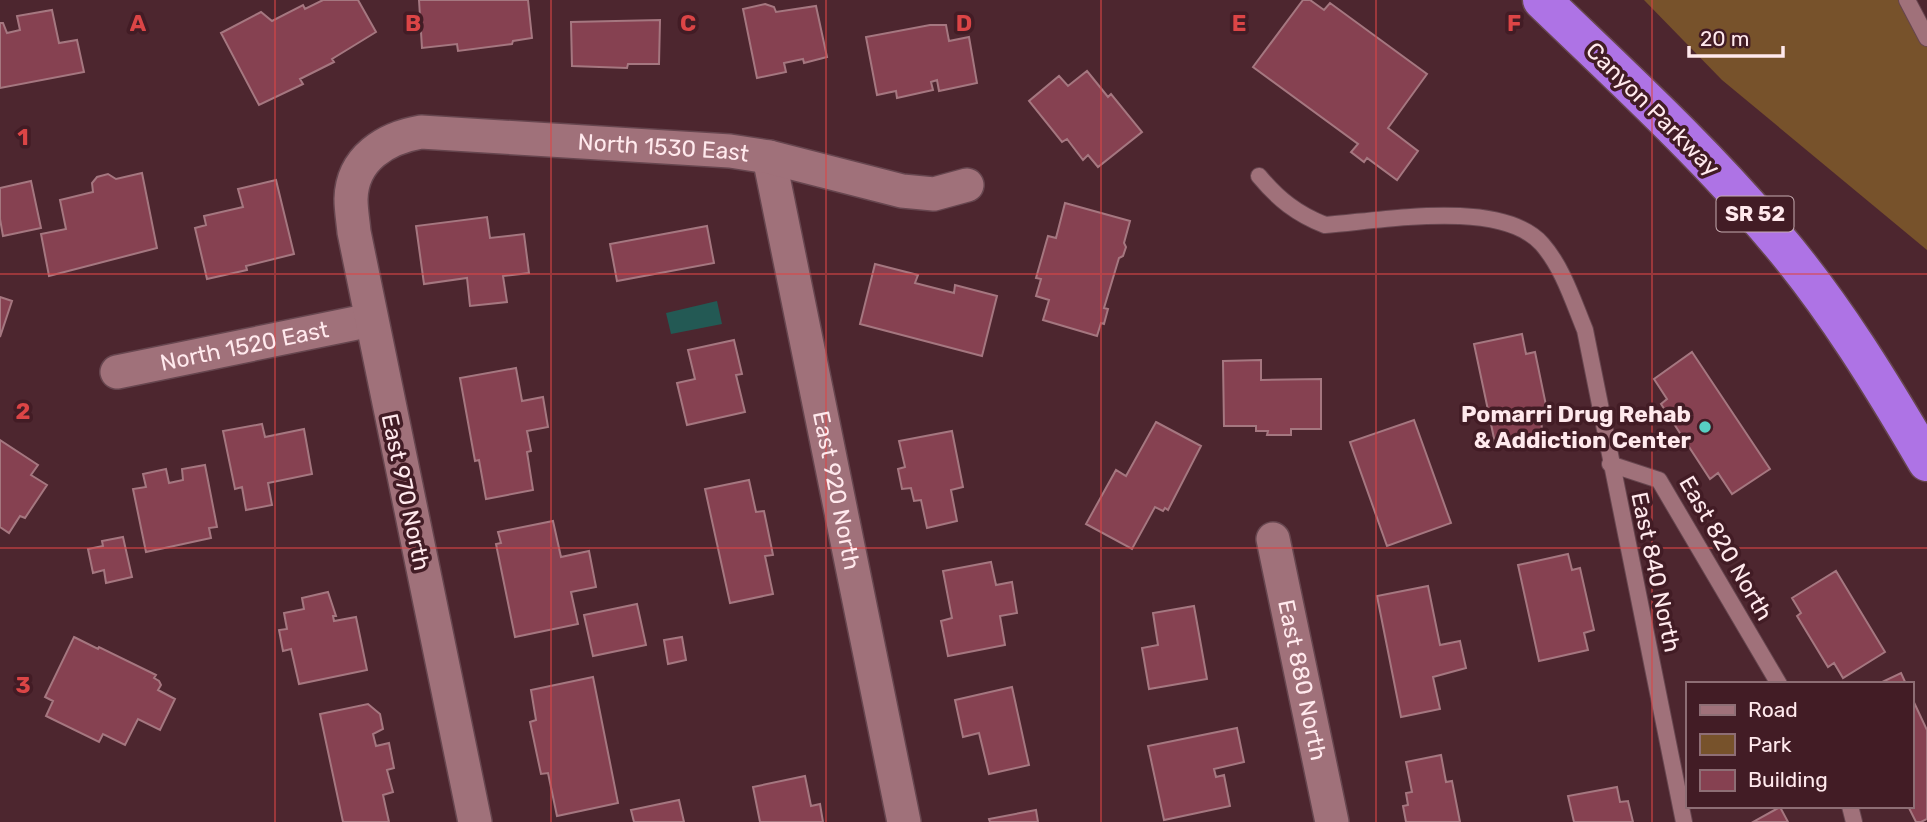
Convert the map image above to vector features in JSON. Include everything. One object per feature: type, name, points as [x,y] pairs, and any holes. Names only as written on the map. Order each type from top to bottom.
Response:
[{"type":"highway","name":"Canyon Parkway","points":[[1542,0],[1696,151],[1777,239],[1810,281],[1886,392],[1927,462]]},
{"type":"street","name":"North 1530 East","points":[[363,162],[387,141],[421,132],[730,150],[769,157],[902,191],[934,194],[967,185]]},
{"type":"street","name":"East 920 North","points":[[769,157],[904,822]]},
{"type":"street","name":"East 970 North","points":[[363,162],[351,197],[354,232],[475,822]]},
{"type":"street","name":"North 1520 East","points":[[117,372],[371,320]]},
{"type":"street","name":"East 880 North","points":[[1273,538],[1332,822]]},
{"type":"lane","points":[[1907,0],[1922,17],[1927,38]]},
{"type":"lane","name":"East 840 North","points":[[1259,176],[1276,197],[1305,217],[1325,225],[1456,215],[1496,219],[1518,228],[1542,243],[1566,282],[1585,330],[1684,822]]},
{"type":"lane","name":"East 820 North","points":[[1610,464],[1659,480],[1778,682]]},
{"type":"green space","points":[[1644,0],[1903,0],[1927,47],[1927,250],[1722,80]]},
{"type":"water","points":[[717,301],[722,324],[671,334],[666,313]]},
{"type":"building","points":[[323,0],[358,0],[376,32],[332,59],[334,62],[300,79],[303,84],[259,105],[221,33],[261,12],[272,21],[303,5],[305,9]]},
{"type":"building","points":[[419,0],[528,0],[532,38],[513,41],[512,44],[458,51],[457,44],[422,48]]},
{"type":"building","points":[[1303,0],[1310,0],[1324,10],[1330,3],[1427,74],[1388,128],[1418,151],[1397,180],[1367,158],[1364,162],[1351,152],[1358,144],[1253,67]]},
{"type":"building","points":[[765,4],[774,7],[776,12],[816,6],[827,57],[804,63],[803,59],[784,63],[786,72],[757,78],[743,9]]},
{"type":"building","points":[[52,10],[59,43],[77,40],[84,72],[0,88],[0,23],[3,23],[7,33],[20,30],[17,16]]},
{"type":"building","points":[[660,20],[659,64],[628,64],[627,68],[572,66],[571,22]]},
{"type":"building","points":[[930,25],[946,25],[949,41],[969,37],[977,83],[939,91],[937,80],[931,82],[933,90],[897,98],[896,91],[877,95],[866,37]]},
{"type":"building","points":[[1087,71],[1108,97],[1111,94],[1142,132],[1098,167],[1088,155],[1083,160],[1067,139],[1062,142],[1029,101],[1059,76],[1068,86]]},
{"type":"building","points":[[142,173],[157,248],[49,276],[41,234],[66,229],[60,200],[93,192],[92,183],[97,177],[108,174],[116,179]]},
{"type":"building","points":[[276,180],[294,254],[246,266],[247,270],[207,279],[195,228],[206,225],[204,216],[243,207],[238,189]]},
{"type":"building","points":[[31,181],[41,228],[3,236],[0,188]]},
{"type":"building","points":[[1065,203],[1130,221],[1124,243],[1126,247],[1123,256],[1119,258],[1104,308],[1108,309],[1104,324],[1101,323],[1097,336],[1043,320],[1049,300],[1036,296],[1041,279],[1036,278],[1048,236],[1056,238]]},
{"type":"building","points":[[487,217],[490,238],[524,234],[529,273],[503,276],[507,302],[470,306],[467,278],[424,284],[416,226]]},
{"type":"building","points":[[707,226],[714,263],[617,281],[610,244]]},
{"type":"building","points":[[875,264],[918,275],[915,283],[954,293],[955,285],[997,296],[982,356],[860,324]]},
{"type":"building","points":[[0,297],[12,301],[0,337]]},
{"type":"building","points":[[1522,334],[1526,354],[1535,352],[1548,415],[1540,417],[1543,434],[1495,443],[1474,344]]},
{"type":"building","points":[[734,340],[742,374],[736,375],[745,412],[687,425],[677,383],[695,379],[688,350]]},
{"type":"building","points":[[1692,352],[1770,469],[1732,494],[1718,473],[1710,479],[1661,404],[1667,399],[1654,379]]},
{"type":"building","points":[[1261,360],[1261,380],[1321,379],[1321,429],[1291,429],[1291,435],[1267,435],[1268,431],[1256,431],[1256,426],[1224,426],[1223,361]]},
{"type":"building","points":[[516,368],[522,401],[543,397],[548,427],[527,431],[531,451],[527,452],[533,490],[486,499],[479,460],[475,461],[460,378]]},
{"type":"building","points":[[1414,420],[1451,523],[1387,546],[1350,442]]},
{"type":"building","points":[[1156,422],[1201,446],[1168,510],[1155,507],[1132,549],[1086,524],[1116,470],[1126,476]]},
{"type":"building","points":[[262,424],[265,437],[304,429],[312,474],[268,483],[272,505],[246,510],[242,487],[235,489],[223,431]]},
{"type":"building","points":[[952,431],[963,487],[951,490],[957,521],[927,528],[921,500],[914,501],[911,488],[902,489],[898,469],[905,467],[899,441]]},
{"type":"building","points":[[0,440],[38,465],[31,475],[47,485],[25,518],[20,516],[9,533],[0,527]]},
{"type":"building","points":[[205,465],[217,527],[209,528],[211,538],[146,552],[133,489],[146,487],[143,474],[166,469],[169,483],[183,480],[182,469]]},
{"type":"building","points":[[749,480],[756,512],[764,511],[773,555],[765,556],[773,594],[730,603],[705,489]]},
{"type":"building","points":[[553,521],[561,557],[589,551],[596,587],[571,592],[578,624],[515,637],[496,544],[501,543],[498,532]]},
{"type":"building","points":[[123,537],[132,577],[106,583],[104,570],[93,573],[88,549],[103,546],[102,541]]},
{"type":"building","points":[[1568,554],[1572,570],[1580,568],[1594,630],[1584,633],[1588,650],[1539,661],[1518,565]]},
{"type":"building","points":[[991,562],[996,585],[1012,582],[1017,613],[1000,616],[1005,645],[948,656],[941,621],[952,618],[943,571]]},
{"type":"building","points":[[1836,571],[1885,652],[1843,678],[1834,663],[1828,667],[1797,616],[1801,613],[1792,598]]},
{"type":"building","points":[[1428,586],[1440,645],[1460,641],[1466,668],[1433,677],[1440,709],[1401,717],[1377,596]]},
{"type":"building","points":[[328,592],[336,616],[333,616],[334,621],[356,617],[367,670],[299,684],[291,649],[283,651],[279,630],[287,629],[284,613],[304,609],[302,598]]},
{"type":"building","points":[[637,604],[646,645],[593,656],[584,615]]},
{"type":"building","points":[[1194,606],[1207,679],[1149,689],[1142,648],[1158,645],[1153,613]]},
{"type":"building","points":[[74,637],[156,675],[154,678],[161,685],[158,690],[175,699],[160,730],[138,719],[125,745],[103,734],[99,742],[46,716],[53,701],[45,697]]},
{"type":"building","points":[[682,637],[686,660],[668,664],[664,640]]},
{"type":"building","points":[[1901,673],[1905,682],[1882,682]]},
{"type":"building","points":[[593,677],[618,803],[557,816],[548,773],[541,774],[530,722],[536,720],[531,690]]},
{"type":"building","points":[[1012,687],[1029,765],[989,774],[979,733],[963,737],[955,700]]},
{"type":"building","points":[[1913,700],[1927,730],[1927,819],[1916,822],[1909,808],[1913,808]]},
{"type":"building","points":[[368,704],[380,714],[383,729],[373,734],[376,746],[389,743],[394,768],[387,770],[393,792],[383,795],[389,822],[343,822],[320,714]]},
{"type":"building","points":[[1237,728],[1244,762],[1214,769],[1216,777],[1224,775],[1230,806],[1164,820],[1148,746]]},
{"type":"building","points":[[1441,755],[1446,782],[1452,781],[1460,822],[1406,822],[1403,806],[1408,805],[1406,793],[1412,792],[1406,762]]},
{"type":"building","points":[[805,776],[811,806],[820,804],[823,822],[760,822],[753,787]]},
{"type":"building","points":[[1617,787],[1620,802],[1628,801],[1633,822],[1574,822],[1568,796]]},
{"type":"building","points":[[679,800],[684,822],[634,822],[631,810]]},
{"type":"building","points":[[1781,808],[1788,822],[1753,822]]},
{"type":"building","points":[[1036,810],[1038,822],[990,822],[989,819]]},
{"type":"place","name":"Pomarri Drug Rehab & Addiction Center","points":[[1705,427]]}]
